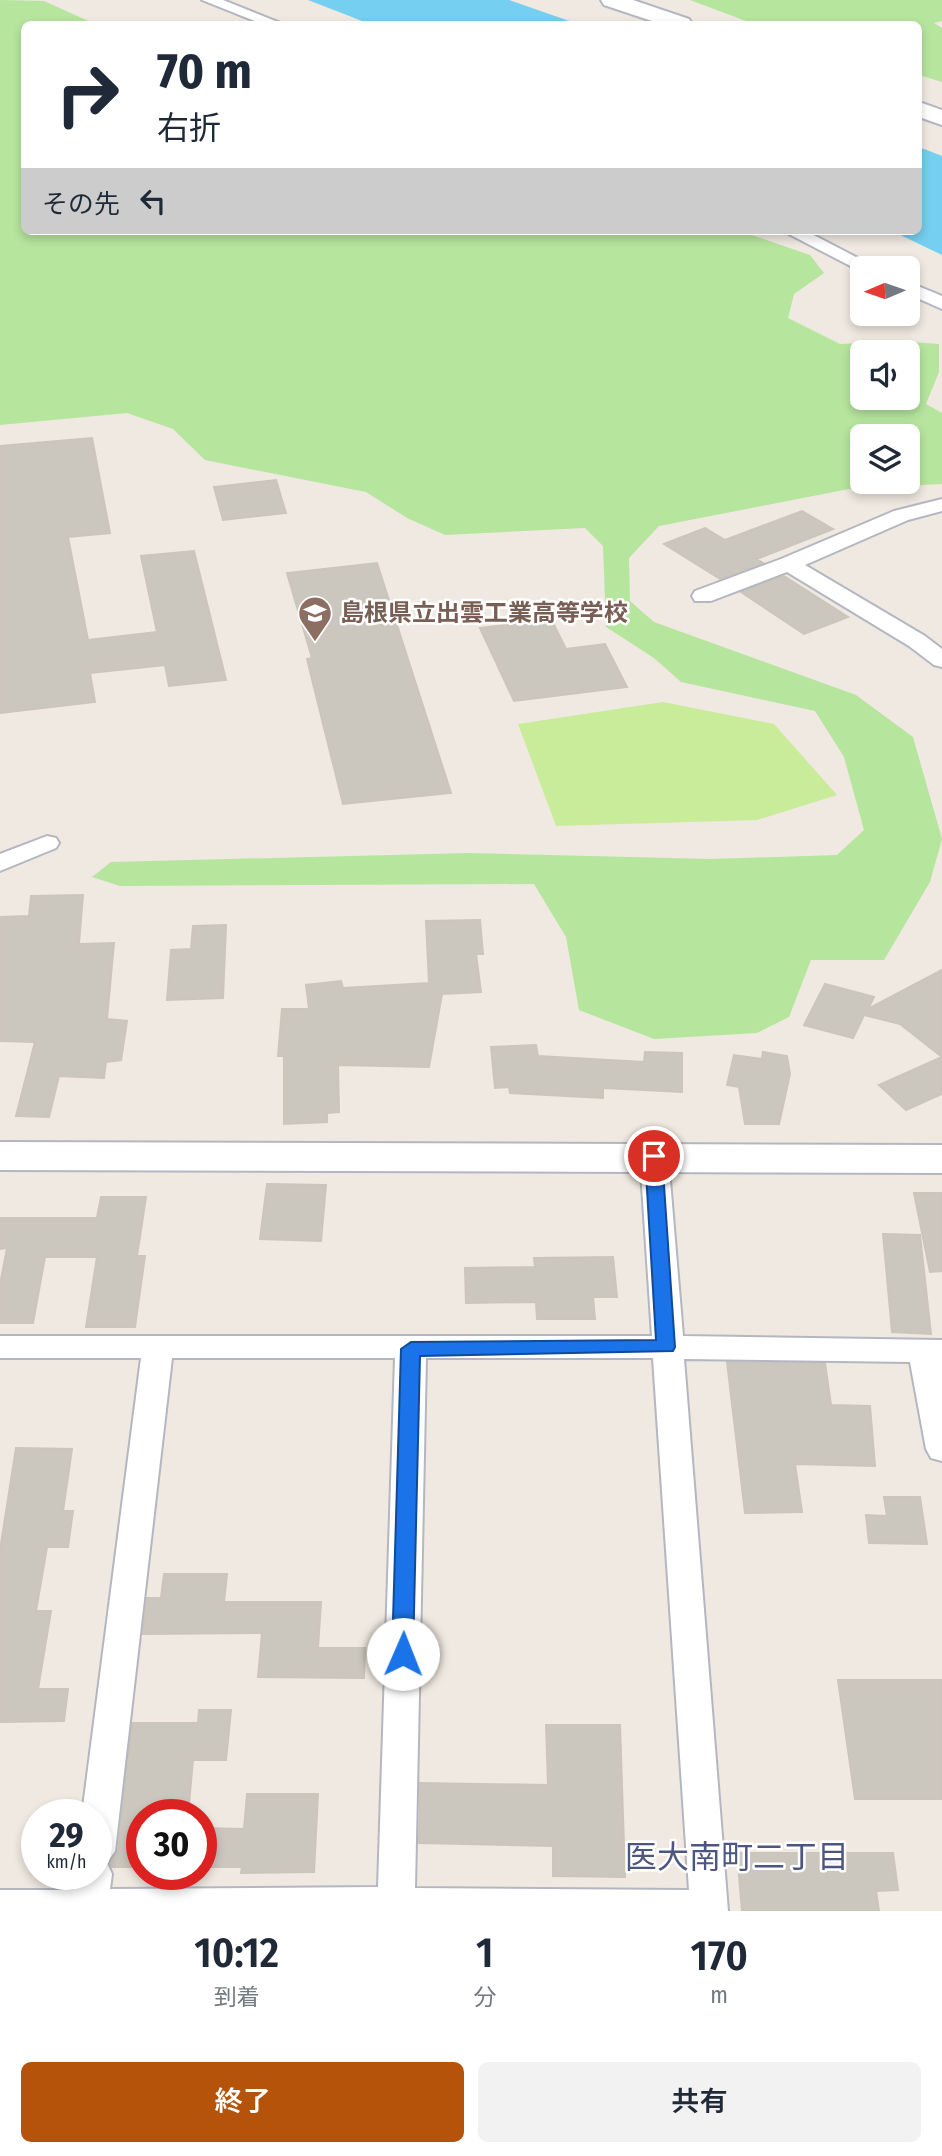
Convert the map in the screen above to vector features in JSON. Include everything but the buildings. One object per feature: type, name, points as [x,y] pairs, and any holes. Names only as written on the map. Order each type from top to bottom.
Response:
[{"type":"street","points":[[209,0],[267,21]]},
{"type":"street","points":[[612,0],[672,21]]},
{"type":"street","points":[[922,111],[942,118]]},
{"type":"street","points":[[800,235],[850,259]]},
{"type":"street","points":[[920,293],[942,303]]},
{"type":"street","points":[[703,596],[789,564],[901,515],[942,505]]},
{"type":"street","points":[[789,564],[917,641],[942,660]]},
{"type":"street","points":[[0,863],[47,843]]},
{"type":"street","points":[[0,1156],[941,1158]]},
{"type":"street","points":[[0,1907],[91,1897],[396,1908],[708,1909],[654,1156]]},
{"type":"street","points":[[0,1347],[666,1347],[933,1351],[942,1449]]},
{"type":"street","points":[[102,1799],[158,1349]]},
{"type":"street","points":[[396,1908],[411,1349]]},
{"type":"green space","points":[[0,0],[44,1],[88,21],[21,21],[21,235],[752,235],[810,255],[824,273],[794,294],[788,318],[840,344],[850,343],[850,410],[920,410],[920,343],[939,344],[939,372],[926,404],[942,413],[942,484],[920,485],[920,424],[850,424],[850,489],[659,526],[629,558],[630,601],[654,622],[856,695],[913,737],[942,839],[930,882],[884,960],[811,960],[789,1017],[757,1033],[654,1039],[579,1010],[566,937],[534,884],[120,886],[92,877],[111,862],[469,853],[711,859],[837,855],[864,830],[844,757],[815,711],[681,682],[654,658],[606,627],[603,546],[585,528],[445,535],[407,518],[366,492],[205,460],[173,429],[127,413],[0,425]]},
{"type":"green space","points":[[690,0],[942,0],[942,21],[934,23],[942,28],[942,82],[922,76],[922,21],[746,21]]},
{"type":"green space","points":[[663,702],[774,724],[837,795],[757,820],[556,826],[518,724]]},
{"type":"water","points":[[308,0],[509,0],[569,21],[362,21]]},
{"type":"water","points":[[922,148],[942,156],[942,255],[900,235],[922,235]]},
{"type":"place","name":"島根県立出雲工業高等学校","points":[[315,643]]},
{"type":"district","name":"医大南町二丁目","points":[[737,1857]]},
{"type":"route","points":[[403,1654],[411,1349],[666,1347],[654,1156]]}]
